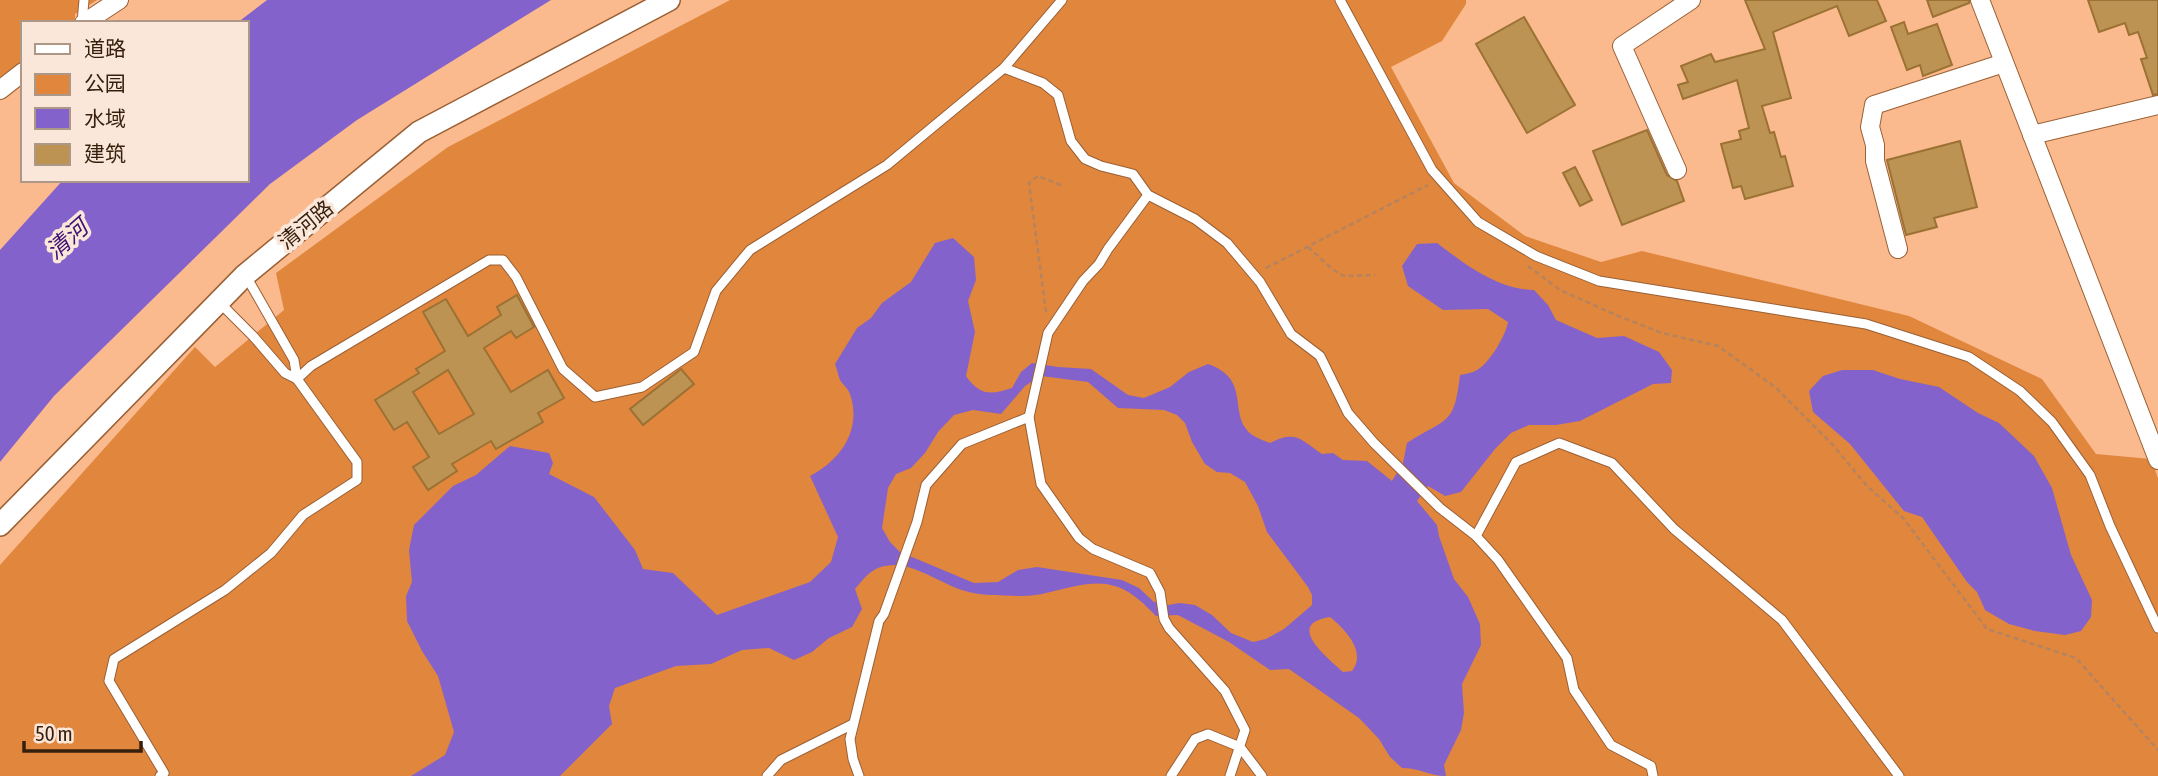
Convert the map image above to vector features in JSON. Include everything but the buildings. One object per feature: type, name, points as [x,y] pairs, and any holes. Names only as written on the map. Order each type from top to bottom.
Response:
[{"type":"street","points":[[86,21],[120,0]]},
{"type":"street","name":"清河路","points":[[0,525],[217,300],[419,132],[669,0]]},
{"type":"street","points":[[1980,0],[2158,460]]},
{"type":"street","points":[[1677,170],[1622,46],[1685,2]]},
{"type":"street","points":[[1898,249],[1875,160],[1875,145],[1870,127],[1874,105],[2004,62]]},
{"type":"street","points":[[0,90],[21,74]]},
{"type":"street","points":[[2032,135],[2158,105]]},
{"type":"lane","points":[[83,21],[84,0]]},
{"type":"lane","points":[[297,379],[311,366],[489,260],[503,260],[516,277],[563,369],[595,397],[642,387],[694,352],[716,291],[750,250],[887,165],[1004,68],[1062,0]]},
{"type":"lane","points":[[1340,0],[1432,170],[1478,222],[1536,256],[1599,281],[1866,324],[1969,357],[2020,391],[2052,422],[2090,475],[2110,526],[2158,628]]},
{"type":"lane","points":[[1004,68],[1043,83],[1058,95],[1071,141],[1085,159],[1133,174],[1148,195],[1195,219],[1227,243],[1253,275],[1290,334],[1320,356],[1348,413],[1374,443],[1440,508],[1476,536],[1498,560],[1567,658],[1574,690],[1611,745],[1651,766],[1653,776]]},
{"type":"lane","points":[[1148,195],[1099,264],[1083,281],[1048,333],[1029,417],[1041,484],[1079,538],[1093,550],[1150,573],[1160,592],[1164,619],[1169,628],[1225,691],[1245,730],[1230,776]]},
{"type":"lane","points":[[160,776],[164,773],[109,681],[114,659],[225,590],[271,553],[303,515],[357,480],[357,461],[297,379],[294,360],[245,275]]},
{"type":"lane","points":[[217,300],[285,373],[297,379]]},
{"type":"lane","points":[[859,776],[849,739],[878,621],[884,614],[917,522],[926,485],[962,444],[1029,417]]},
{"type":"lane","points":[[1476,536],[1516,462],[1559,443],[1612,463],[1674,528],[1782,620],[1899,776]]},
{"type":"lane","points":[[767,776],[781,760],[853,724]]},
{"type":"lane","points":[[1171,776],[1195,739],[1209,734],[1240,747],[1262,776]]},
{"type":"path","points":[[1048,333],[1029,183],[1038,176],[1061,186]]},
{"type":"path","points":[[1253,275],[1440,179]]},
{"type":"path","points":[[1308,247],[1344,276],[1375,275]]},
{"type":"path","points":[[1523,260],[1560,290],[1662,333],[1718,346],[1775,387],[1832,444],[1868,487],[1903,518],[1987,629],[2076,658],[2158,750]]},
{"type":"green space","points":[[0,0],[97,0],[75,14],[74,21],[21,21],[21,62],[0,81]]},
{"type":"green space","points":[[730,0],[1466,0],[1442,41],[1391,67],[1454,183],[1525,236],[1601,262],[1642,251],[1909,316],[2042,379],[2096,454],[2151,459],[2158,478],[2158,776],[0,776],[0,565],[195,347],[215,367],[284,310],[276,273],[448,147]]},
{"type":"water","name":"清河","points":[[267,0],[551,0],[357,120],[270,184],[54,396],[0,462],[0,250],[61,182],[248,182],[248,21],[240,21]]},
{"type":"water","points":[[953,238],[974,257],[976,280],[968,301],[975,332],[966,376],[981,390],[992,393],[1012,388],[1021,372],[1032,363],[1091,369],[1128,395],[1144,398],[1170,387],[1189,372],[1208,364],[1231,379],[1241,419],[1254,436],[1270,443],[1286,437],[1298,438],[1322,454],[1333,453],[1343,460],[1367,461],[1392,481],[1403,463],[1407,443],[1446,419],[1455,404],[1460,375],[1475,371],[1487,362],[1508,322],[1488,309],[1443,310],[1408,286],[1402,266],[1417,244],[1437,243],[1495,280],[1520,289],[1534,290],[1548,305],[1556,320],[1597,338],[1624,336],[1659,352],[1672,370],[1671,383],[1653,384],[1580,421],[1556,425],[1529,425],[1511,433],[1461,492],[1445,496],[1428,486],[1417,501],[1437,525],[1454,579],[1468,597],[1480,624],[1481,645],[1462,684],[1464,713],[1461,730],[1444,765],[1446,776],[1402,768],[1359,718],[1289,669],[1270,670],[1229,642],[1178,615],[1156,616],[1134,596],[1118,587],[1106,584],[1081,585],[1030,596],[981,594],[960,589],[913,569],[894,565],[872,572],[855,589],[862,609],[852,627],[794,660],[769,648],[742,650],[711,664],[676,666],[615,688],[609,706],[612,724],[560,776],[411,776],[445,755],[454,732],[438,676],[407,621],[406,596],[412,582],[409,550],[414,525],[453,486],[476,475],[510,446],[549,453],[553,463],[549,474],[594,497],[635,550],[643,569],[673,573],[717,615],[810,582],[831,562],[838,537],[810,476],[839,453],[851,432],[853,420],[850,394],[840,380],[835,364],[857,328],[871,318],[882,303],[911,282],[935,243]],"holes":[[[1041,376],[1088,382],[1118,408],[1164,410],[1177,415],[1185,423],[1205,464],[1217,472],[1230,473],[1245,482],[1258,506],[1267,532],[1308,587],[1312,595],[1312,605],[1284,629],[1266,639],[1253,642],[1231,633],[1212,615],[1195,605],[1154,602],[1139,588],[1122,580],[1037,567],[1018,570],[998,582],[974,583],[900,552],[882,528],[888,488],[896,474],[911,468],[954,415],[973,410],[1001,414],[1025,386]],[[1330,617],[1348,634],[1356,649],[1356,664],[1352,671],[1343,672],[1320,651],[1310,634],[1310,627],[1316,621]]]},
{"type":"water","points":[[1842,370],[1873,370],[1939,387],[1978,413],[1999,423],[2034,456],[2052,488],[2071,555],[2092,600],[2091,617],[2081,631],[2065,635],[2035,631],[2009,624],[1985,610],[1977,592],[1967,582],[1922,517],[1904,511],[1850,444],[1813,412],[1809,391],[1823,376]]}]
